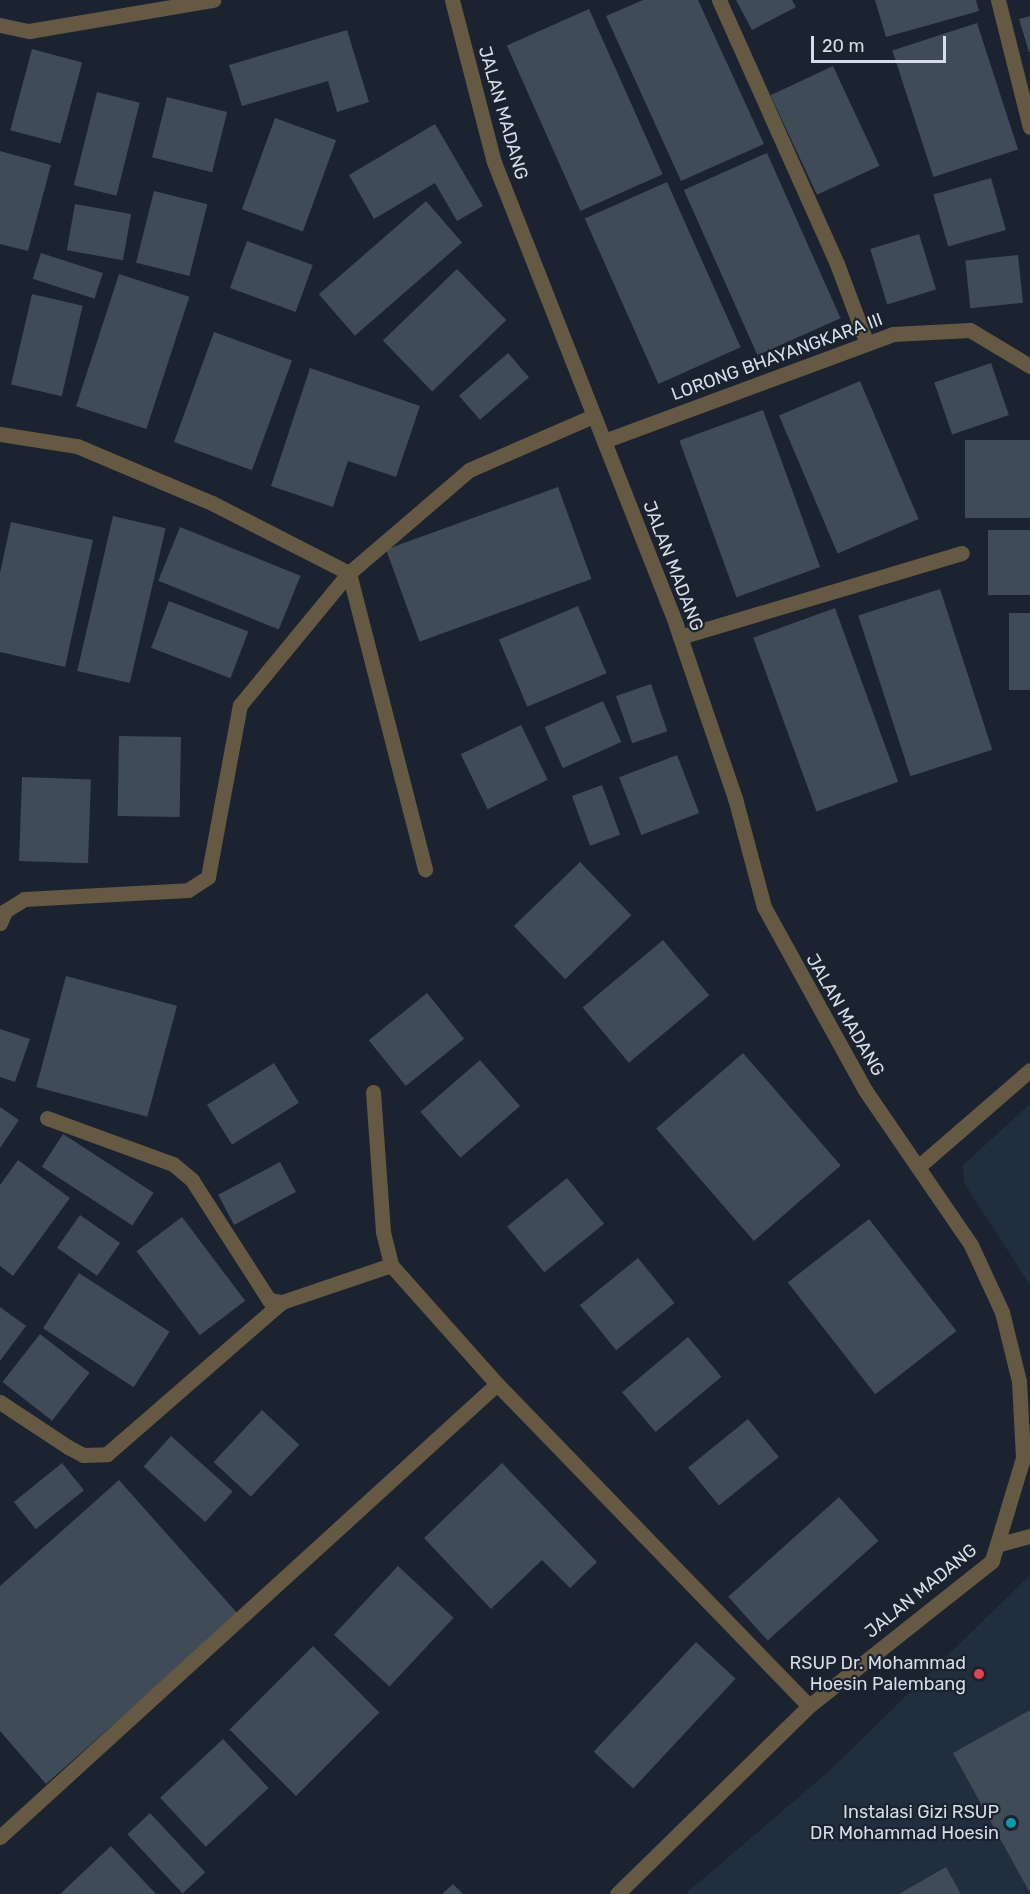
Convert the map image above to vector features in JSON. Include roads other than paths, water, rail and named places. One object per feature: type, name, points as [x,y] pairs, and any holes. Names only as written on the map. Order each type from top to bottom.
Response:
[{"type":"street","points":[[0,25],[29,31],[213,0]]},
{"type":"street","name":"JALAN MADANG","points":[[452,0],[494,162],[680,638],[735,798],[764,907],[865,1090],[971,1245],[1002,1312],[1019,1381],[1023,1458],[1000,1544],[992,1561],[809,1706],[617,1894]]},
{"type":"street","points":[[719,0],[837,264],[867,344]]},
{"type":"street","points":[[998,0],[1030,126]]},
{"type":"street","name":"LORONG BHAYANGKARA III","points":[[604,441],[867,344],[926,329],[970,330],[1030,366]]},
{"type":"street","points":[[0,923],[5,911],[24,898],[188,890],[208,877],[240,705],[349,573],[469,470],[593,416]]},
{"type":"street","points":[[0,434],[77,446],[212,502],[349,573],[425,869]]},
{"type":"street","points":[[680,638],[962,553]]},
{"type":"street","points":[[918,1167],[1030,1070]]},
{"type":"street","points":[[373,1092],[382,1232],[391,1265],[497,1384],[809,1706]]},
{"type":"street","points":[[47,1118],[173,1164],[192,1180],[265,1297],[282,1302]]},
{"type":"street","points":[[0,1402],[83,1455],[106,1454],[282,1302],[391,1265]]},
{"type":"street","points":[[0,1837],[497,1384]]},
{"type":"street","points":[[1000,1544],[1030,1536]]},
{"type":"place","name":"RSUP Dr. Mohammad Hoesin Palembang","points":[[979,1674]]},
{"type":"place","name":"Instalasi Gizi RSUP DR Mohammad Hoesin","points":[[1011,1823]]}]
